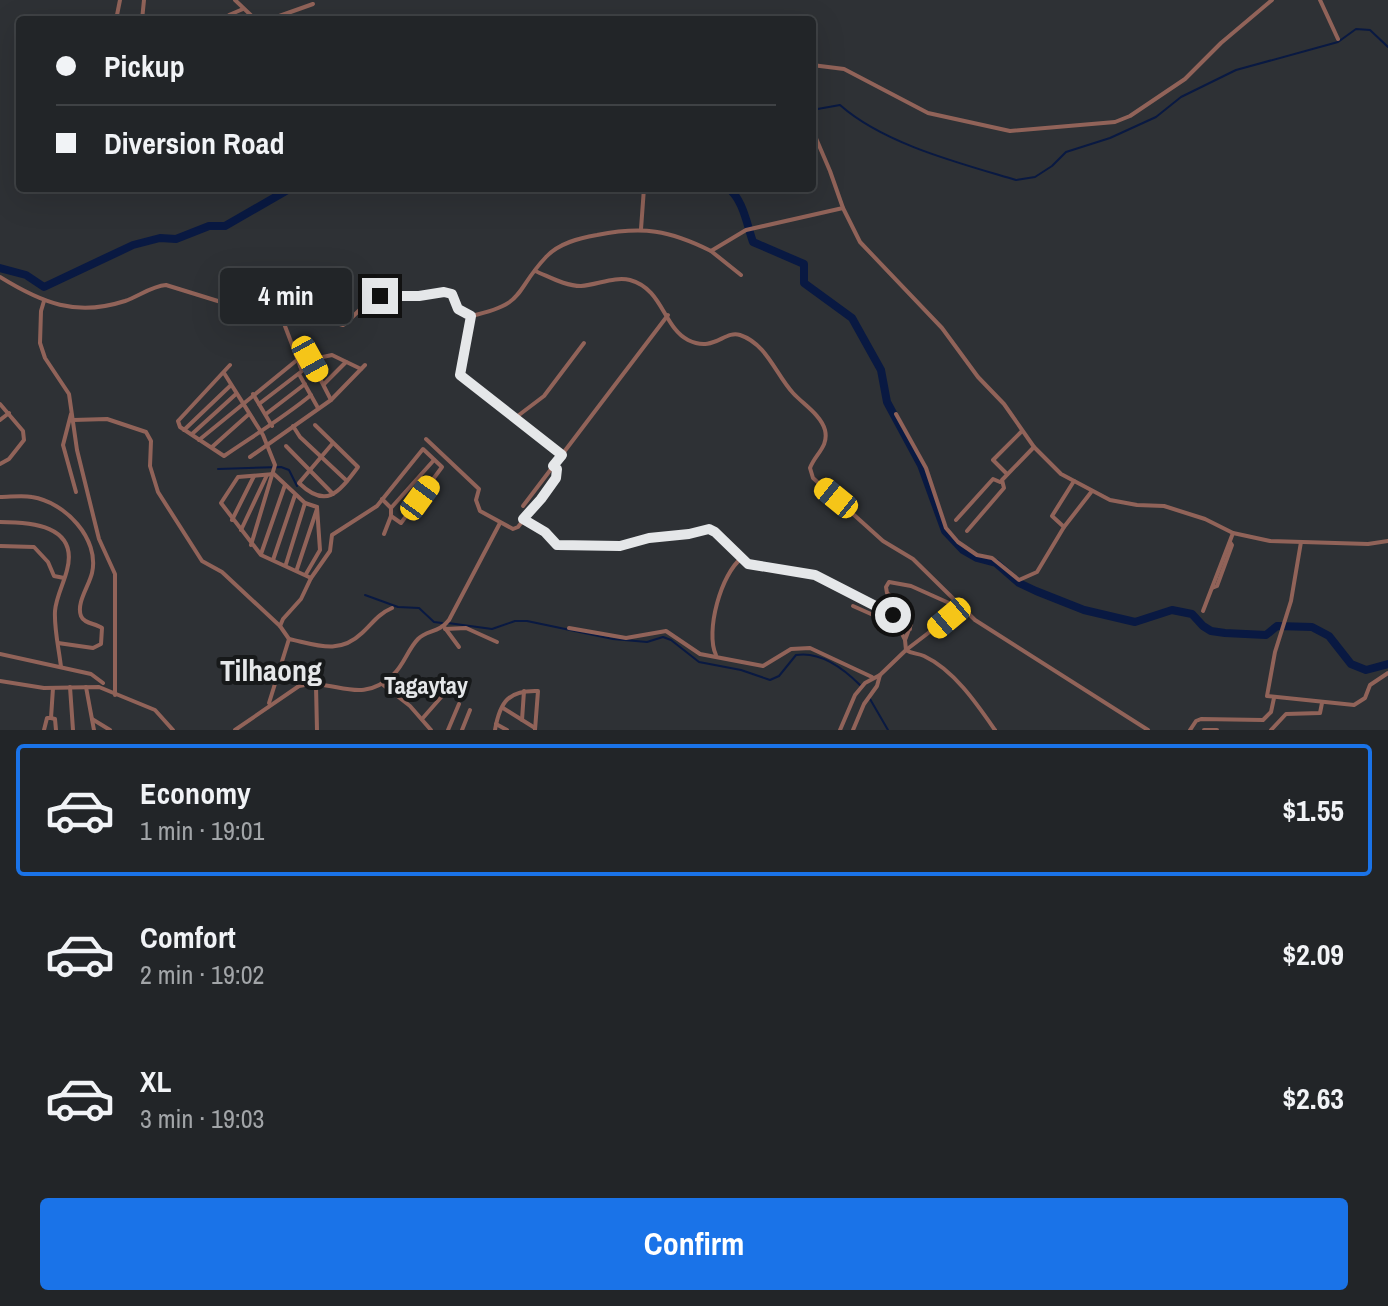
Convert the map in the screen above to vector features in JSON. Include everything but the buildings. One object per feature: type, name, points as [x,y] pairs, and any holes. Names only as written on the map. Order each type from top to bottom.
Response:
[{"type":"street","points":[[235,0],[251,16]]},
{"type":"street","points":[[816,65],[836,66],[928,113],[997,129],[1010,131],[1115,122],[1144,108],[1185,79],[1221,43],[1272,0]]},
{"type":"street","points":[[1320,0],[1338,39]]},
{"type":"street","points":[[279,16],[313,4]]},
{"type":"street","points":[[229,15],[243,9]]},
{"type":"street","points":[[816,139],[860,242],[942,328],[978,377],[1004,404],[1034,447],[1061,474],[1110,500],[1184,511],[1233,533],[1270,541],[1368,544],[1388,541]]},
{"type":"street","points":[[641,229],[644,192]]},
{"type":"street","points":[[711,251],[755,227],[843,208]]},
{"type":"street","points":[[0,277],[44,301],[69,307],[88,309],[108,306],[166,285],[221,302],[259,299],[343,325],[371,300],[380,296],[419,296],[444,292],[452,294],[458,309],[471,316],[507,305],[518,296],[549,254],[568,242],[617,230],[668,232],[711,251],[741,275]]},
{"type":"street","points":[[535,271],[577,286],[628,279],[648,290],[676,329],[691,341],[713,343],[730,335],[739,335],[769,358],[790,390],[824,426],[825,444],[810,468],[813,478],[883,541],[913,559],[961,608],[1041,664],[1148,730]]},
{"type":"street","points":[[44,301],[40,343],[45,358],[69,394],[77,450],[99,539],[115,574],[115,695]]},
{"type":"street","points":[[259,404],[302,371],[277,305]]},
{"type":"street","points":[[523,506],[668,315]]},
{"type":"street","points":[[471,316],[460,375],[562,455]]},
{"type":"street","points":[[515,418],[544,396],[584,343]]},
{"type":"street","points":[[250,457],[331,400],[363,367],[332,355],[310,359],[300,366]]},
{"type":"street","points":[[310,359],[331,400]]},
{"type":"street","points":[[199,440],[297,360]]},
{"type":"street","points":[[324,384],[346,362]]},
{"type":"street","points":[[230,365],[178,421],[184,430],[224,456],[272,426],[311,395]]},
{"type":"street","points":[[224,373],[260,431],[274,469],[285,485],[305,503],[317,507]]},
{"type":"street","points":[[299,374],[318,408]]},
{"type":"street","points":[[266,414],[305,384]]},
{"type":"street","points":[[184,430],[230,386]]},
{"type":"street","points":[[192,434],[236,394]]},
{"type":"street","points":[[253,394],[272,426]]},
{"type":"street","points":[[0,404],[23,431],[24,440],[9,459],[0,464]]},
{"type":"street","points":[[72,412],[63,445],[76,492]]},
{"type":"street","points":[[0,420],[9,413]]},
{"type":"street","points":[[212,447],[249,414]]},
{"type":"street","points":[[896,414],[926,468],[946,528],[958,542],[977,555],[992,558],[1019,580],[1037,572],[1064,527],[1092,491]]},
{"type":"street","points":[[73,420],[107,419],[146,432],[151,441],[150,466],[158,492],[202,561],[222,572],[280,626],[289,639],[336,649],[360,636],[382,612],[392,608]]},
{"type":"street","points":[[315,425],[358,467],[333,494],[325,498],[317,497],[299,483],[333,443]]},
{"type":"street","points":[[293,426],[300,437],[347,481]]},
{"type":"street","points":[[1007,474],[993,460],[1022,431]]},
{"type":"street","points":[[426,439],[479,489],[476,500],[480,511],[513,529],[518,527],[556,478],[557,469],[553,466]]},
{"type":"street","points":[[286,446],[333,494]]},
{"type":"street","points":[[1000,482],[1034,447]]},
{"type":"street","points":[[308,576],[330,551],[332,535],[377,506],[423,449],[442,467],[401,523],[391,516]]},
{"type":"street","points":[[384,534],[391,508],[438,451]]},
{"type":"street","points":[[241,530],[267,475],[274,469]]},
{"type":"street","points":[[251,545],[274,469]]},
{"type":"street","points":[[267,475],[238,477],[221,503],[261,555],[308,576]]},
{"type":"street","points":[[232,520],[254,476]]},
{"type":"street","points":[[956,520],[993,479],[1000,482],[1004,488],[967,531]]},
{"type":"street","points":[[1064,527],[1052,516],[1074,481]]},
{"type":"street","points":[[261,555],[285,485]]},
{"type":"street","points":[[273,560],[295,495]]},
{"type":"street","points":[[0,497],[32,497],[49,502],[63,511],[87,537],[94,555],[80,615],[84,621],[102,628],[101,644],[93,648],[58,643]]},
{"type":"street","points":[[382,499],[391,508]]},
{"type":"street","points":[[286,564],[305,503]]},
{"type":"street","points":[[280,626],[301,599],[320,550],[317,507]]},
{"type":"street","points":[[296,570],[317,507]]},
{"type":"street","points":[[523,519],[562,547],[620,546],[649,538],[709,529],[755,567],[815,575],[885,610],[895,617],[906,650]]},
{"type":"street","points":[[0,522],[41,525],[61,537],[69,558],[55,610],[61,667]]},
{"type":"street","points":[[444,627],[500,523]]},
{"type":"street","points":[[1203,611],[1212,588],[1217,586],[1232,545],[1233,533]]},
{"type":"street","points":[[1301,542],[1286,622],[1267,696],[1360,704],[1370,685],[1388,673]]},
{"type":"street","points":[[0,546],[34,547],[48,562],[54,576],[64,578]]},
{"type":"street","points":[[718,657],[714,652],[713,640],[718,596],[728,572],[742,558]]},
{"type":"street","points":[[905,640],[910,629],[910,612],[887,593],[889,582],[911,586],[961,608]]},
{"type":"street","points":[[853,606],[910,629]]},
{"type":"street","points":[[840,730],[855,695],[872,677],[880,675],[906,650],[961,608]]},
{"type":"street","points":[[444,627],[459,647]]},
{"type":"street","points":[[235,730],[299,686],[359,691],[382,684],[403,663],[419,638],[444,627],[466,628],[497,642]]},
{"type":"street","points":[[569,628],[626,638],[666,631],[700,654],[763,666],[791,649],[810,648],[872,677]]},
{"type":"street","points":[[268,705],[289,639]]},
{"type":"street","points":[[906,650],[922,655],[939,667],[972,698],[995,730]]},
{"type":"street","points":[[0,654],[91,674],[103,683]]},
{"type":"street","points":[[853,730],[880,675]]},
{"type":"street","points":[[0,681],[53,688],[99,687],[155,710],[173,730]]},
{"type":"street","points":[[382,684],[431,730]]},
{"type":"street","points":[[316,686],[317,730]]},
{"type":"street","points":[[70,687],[73,730]]},
{"type":"street","points":[[86,687],[94,730]]},
{"type":"street","points":[[51,718],[53,688]]},
{"type":"street","points":[[522,720],[524,691]]},
{"type":"street","points":[[507,730],[495,727],[502,708],[513,694],[524,691],[538,691],[535,729]]},
{"type":"street","points":[[422,719],[443,695]]},
{"type":"street","points":[[1190,730],[1201,719],[1263,720],[1271,712],[1274,698]]},
{"type":"street","points":[[1271,730],[1286,714],[1320,713],[1322,703]]},
{"type":"street","points":[[459,704],[449,728],[461,730],[470,710]]},
{"type":"street","points":[[502,708],[535,729]]},
{"type":"street","points":[[44,730],[47,718],[51,718]]},
{"type":"street","points":[[51,718],[55,719],[56,730]]},
{"type":"street","points":[[92,719],[110,730]]},
{"type":"street","points":[[1204,730],[1217,730]]},
{"type":"waterway","points":[[816,109],[840,105],[858,119],[900,141],[1016,180],[1035,177],[1066,152],[1110,138],[1156,117],[1181,97],[1236,70],[1338,42],[1356,29],[1370,30],[1388,47]]},
{"type":"waterway","points":[[0,268],[26,275],[44,287],[133,245],[160,238],[176,239],[209,226],[225,226],[284,192]]},
{"type":"waterway","points":[[732,192],[741,205],[753,242],[804,264],[804,283],[852,318],[881,370],[887,402],[921,465],[945,531],[963,550],[996,563],[1019,583],[1084,610],[1135,622],[1172,610],[1192,614],[1211,631],[1225,633],[1266,635],[1277,626],[1312,627],[1329,636],[1351,664],[1366,670],[1388,664]]},
{"type":"waterway","points":[[218,469],[281,467],[289,470],[297,486]]},
{"type":"waterway","points":[[365,595],[398,607],[419,608],[434,622],[442,623]]},
{"type":"waterway","points":[[448,623],[492,629],[515,621],[527,621],[613,639],[647,642],[663,637],[699,662],[741,670],[770,680],[779,676],[796,655],[805,654],[839,667],[860,685]]},
{"type":"waterway","points":[[870,699],[888,730]]},
{"type":"district","name":"Tilhaong","points":[[271,670]]},
{"type":"district","name":"Tagaytay","points":[[426,685]]},
{"type":"route","points":[[380,296],[419,296],[444,292],[452,294],[458,309],[471,316],[460,375],[562,455],[553,466],[557,469],[556,478],[523,519],[545,532],[557,545],[620,546],[649,538],[709,529],[748,564],[815,575],[893,615]]}]
